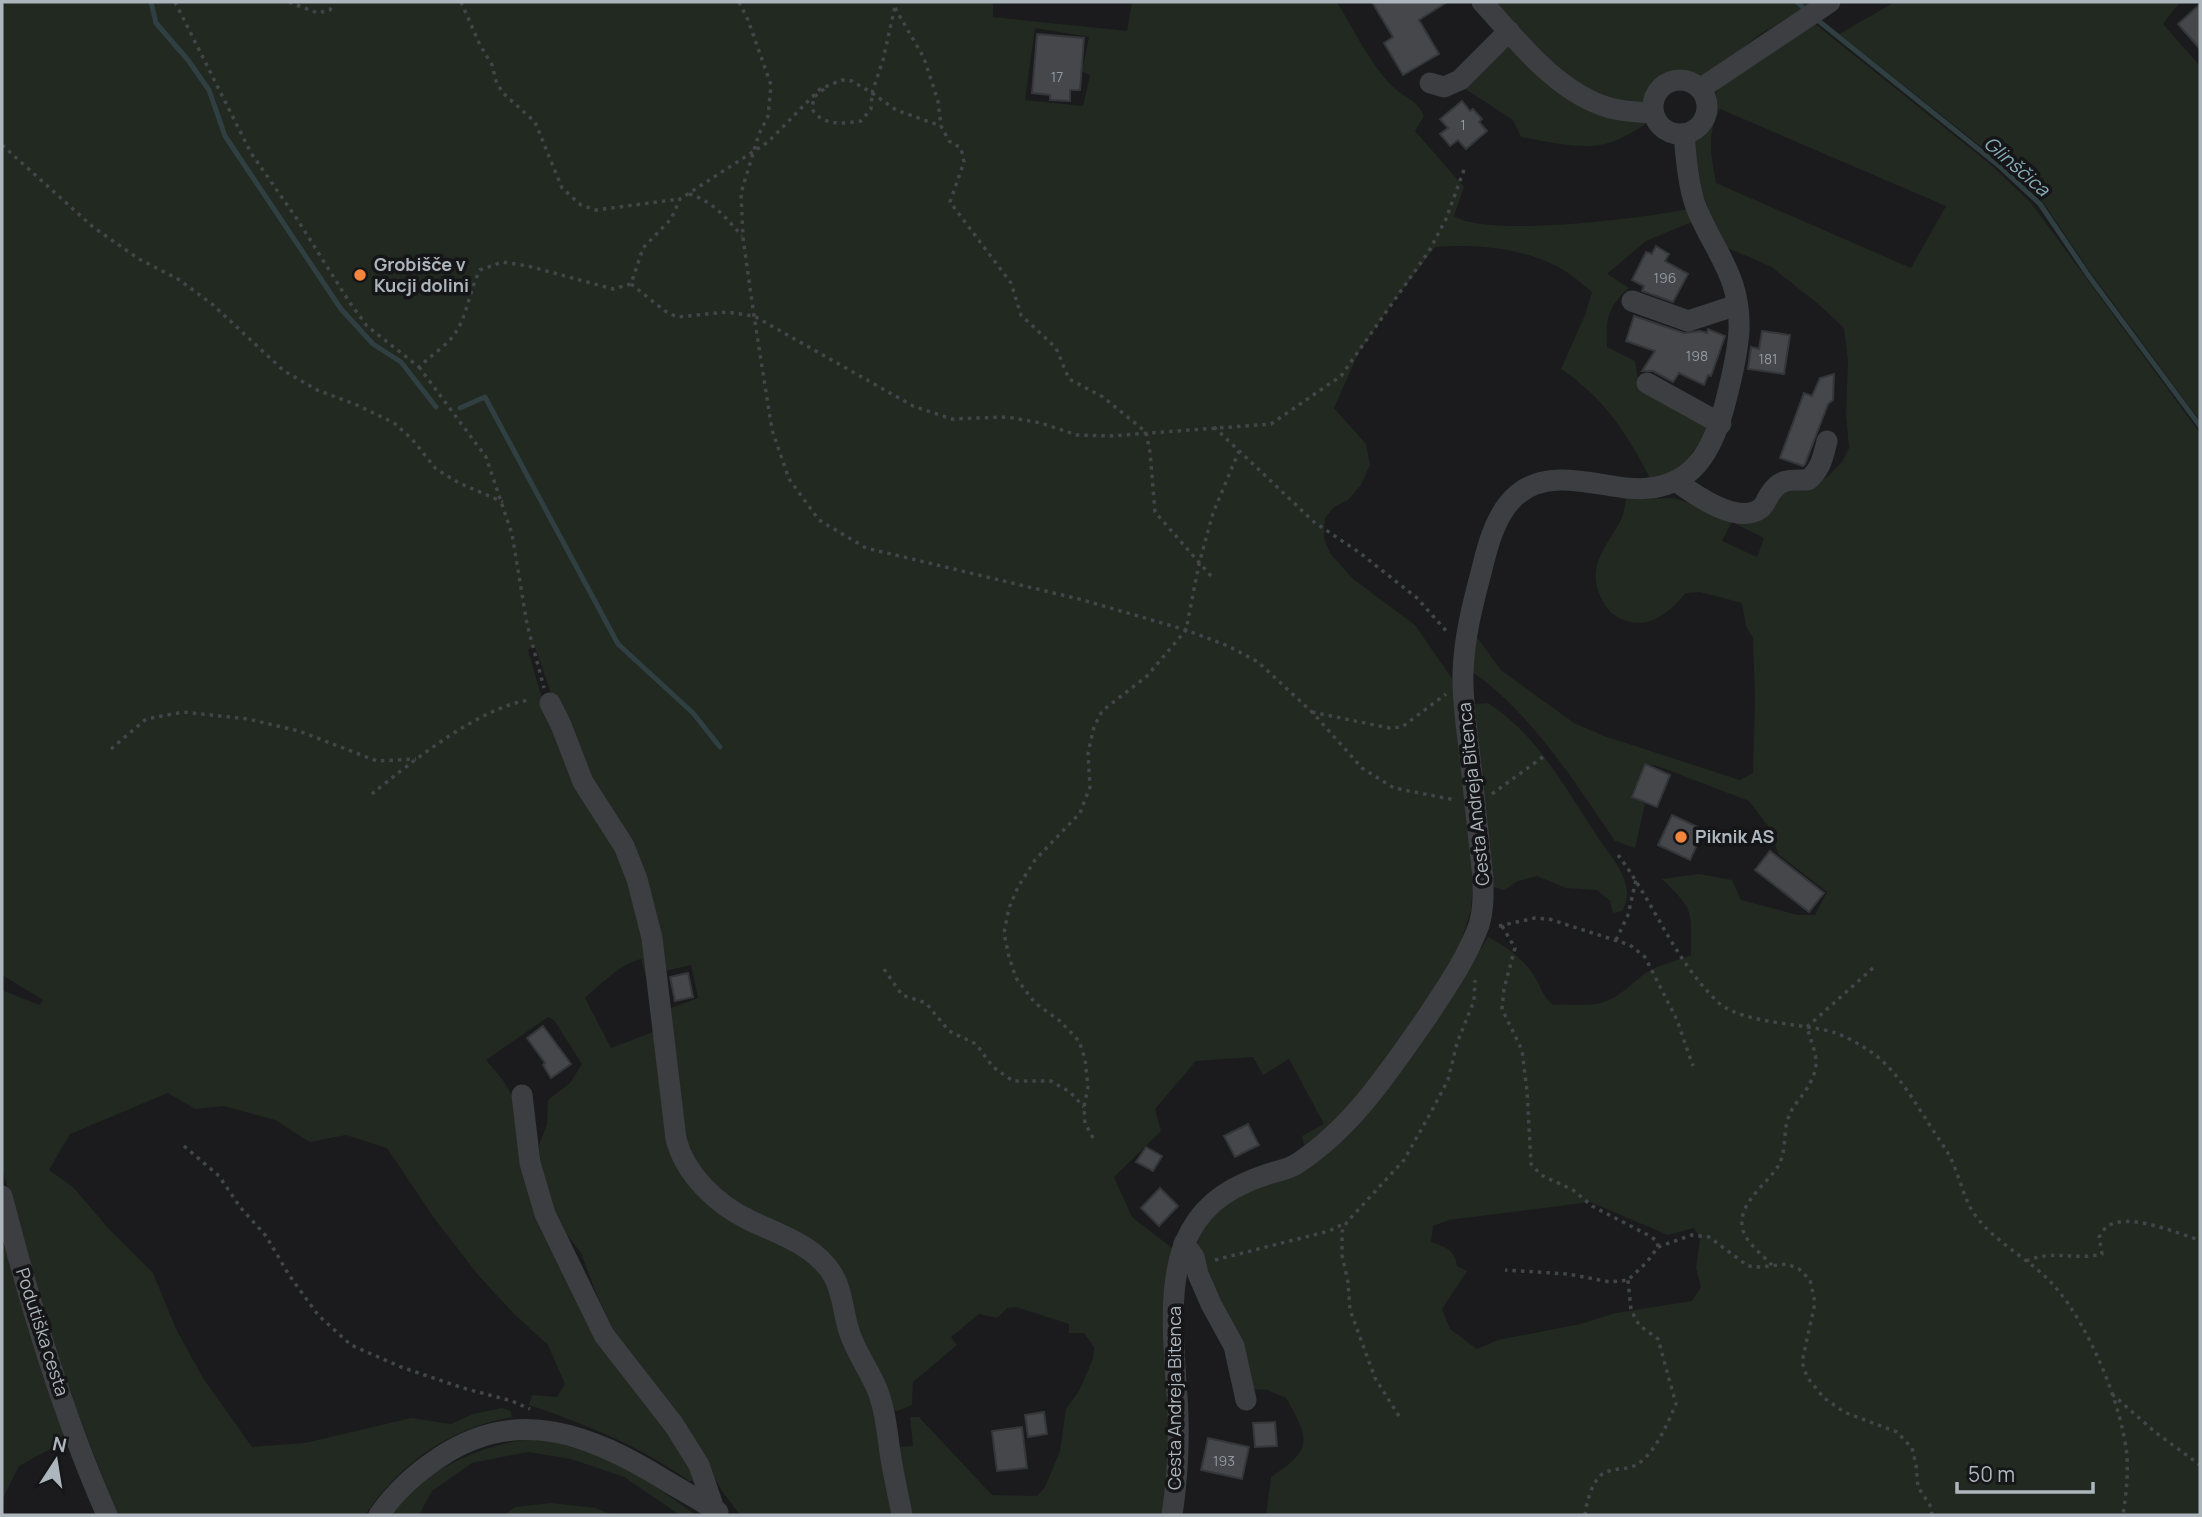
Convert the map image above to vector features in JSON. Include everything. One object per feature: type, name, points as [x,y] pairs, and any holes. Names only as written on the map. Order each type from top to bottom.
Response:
[{"type":"street","points":[[1482,2],[1558,79],[1584,97],[1610,108],[1653,113]]},
{"type":"street","points":[[1700,89],[1830,2]]},
{"type":"street","points":[[1430,83],[1444,87],[1460,80],[1509,31]]},
{"type":"street","points":[[1680,79],[1689,81],[1700,89],[1707,100],[1705,118],[1692,131],[1684,134],[1666,130],[1659,125],[1653,113],[1653,99],[1663,85],[1680,79]]},
{"type":"street","points":[[1684,134],[1696,206],[1734,286],[1739,328],[1735,364],[1721,425],[1708,451],[1689,474],[1677,482],[1704,501],[1727,510],[1750,513],[1762,507],[1779,483],[1785,480],[1808,480],[1815,474],[1820,467],[1827,441]]},
{"type":"street","points":[[1632,300],[1688,321],[1737,305]]},
{"type":"street","points":[[1647,383],[1721,425]]},
{"type":"street","name":"Cesta Andreja Bitenca","points":[[1172,1515],[1177,1485],[1178,1418],[1173,1319],[1177,1271],[1184,1243],[1208,1206],[1233,1188],[1296,1165],[1333,1135],[1366,1102],[1447,986],[1479,926],[1484,906],[1483,878],[1463,685],[1469,619],[1488,545],[1502,512],[1519,493],[1541,482],[1570,479],[1629,488],[1666,486],[1677,482]]},
{"type":"street","points":[[550,703],[583,782],[624,846],[646,909],[680,1156],[696,1180],[730,1208],[807,1248],[833,1274],[841,1295],[849,1333],[877,1390],[883,1410],[902,1515]]},
{"type":"street","points":[[522,1095],[530,1163],[545,1214],[604,1335],[674,1425],[699,1465],[718,1512]]},
{"type":"street","name":"Podutiška cesta","points":[[2,1196],[6,1225],[56,1380],[86,1467],[107,1515]]},
{"type":"street","points":[[1184,1243],[1194,1257],[1210,1304],[1234,1346],[1246,1400]]},
{"type":"street","points":[[379,1515],[404,1486],[429,1464],[461,1443],[490,1433],[521,1428],[557,1432],[624,1455],[718,1512]]},
{"type":"path","points":[[175,2],[251,153],[367,326],[419,367],[486,457],[512,534],[531,643],[550,703]]},
{"type":"path","points":[[289,2],[318,13],[330,10],[333,2]]},
{"type":"path","points":[[461,2],[502,92],[535,122],[562,188],[581,205],[596,211],[680,199],[768,142],[814,94],[842,80],[852,81],[896,110],[941,126]]},
{"type":"path","points":[[738,2],[748,20],[771,85],[768,116],[759,134],[741,193],[743,238],[754,316],[772,430],[789,479],[818,520],[866,548],[1083,600],[1186,629],[1228,646],[1258,662],[1312,712],[1362,768],[1394,788],[1475,803],[1496,792],[1547,754]]},
{"type":"path","points":[[829,85],[814,97],[812,109],[817,117],[838,125],[860,121],[871,109],[872,93],[883,60],[896,2]]},
{"type":"path","points":[[895,8],[924,58],[938,101],[941,126],[949,141],[961,148],[964,162],[950,202],[1011,283],[1021,315],[1056,348],[1069,379],[1103,397],[1146,432],[1155,512],[1211,576]]},
{"type":"path","points":[[2,145],[93,227],[195,291],[284,371],[317,390],[394,423],[412,439],[436,469],[459,483],[503,502]]},
{"type":"path","points":[[631,284],[665,311],[677,317],[727,312],[754,316],[913,406],[952,419],[1007,416],[1041,423],[1077,435],[1110,436],[1271,424],[1340,376],[1429,251],[1446,219],[1465,167]]},
{"type":"path","points":[[689,194],[704,198],[719,210],[743,238]]},
{"type":"path","points":[[631,284],[643,248],[671,219],[680,199]]},
{"type":"path","points":[[419,367],[455,335],[465,315],[471,287],[481,270],[502,262],[528,266],[612,289],[631,284]]},
{"type":"path","points":[[1213,427],[1314,522],[1360,553],[1417,598],[1465,650]]},
{"type":"path","points":[[1093,1138],[1085,1123],[1084,1107],[1088,1087],[1086,1059],[1079,1041],[1035,1003],[1016,978],[1004,933],[1009,908],[1035,860],[1080,813],[1090,787],[1088,753],[1094,727],[1102,711],[1147,676],[1186,629],[1213,513],[1239,451]]},
{"type":"path","points":[[1312,712],[1389,728],[1402,727],[1443,696],[1463,685]]},
{"type":"path","points":[[372,794],[416,759],[512,702],[537,699],[550,703]]},
{"type":"path","points":[[111,749],[146,719],[183,712],[248,719],[299,731],[377,761],[416,759]]},
{"type":"path","points":[[1618,855],[1636,878],[1651,909],[1675,947],[1722,1005],[1740,1014],[1837,1034],[1864,1047],[1885,1062],[1908,1090],[1948,1155],[1971,1208],[1993,1234],[2056,1287],[2098,1358],[2112,1394],[2127,1456],[2127,1490],[2123,1515]]},
{"type":"path","points":[[1616,940],[1628,915],[1636,878]]},
{"type":"path","points":[[1479,926],[1502,926],[1535,918],[1549,919],[1630,945],[1645,957],[1677,1020],[1693,1066]]},
{"type":"path","points":[[1502,926],[1515,948],[1504,989],[1502,1009],[1522,1051],[1531,1164],[1541,1175],[1573,1190],[1592,1206],[1650,1236],[1657,1241],[1658,1247]]},
{"type":"path","points":[[1807,1027],[1873,968]]},
{"type":"path","points":[[884,969],[902,995],[926,1003],[949,1031],[976,1044],[993,1067],[1013,1081],[1051,1081],[1070,1092],[1084,1107]]},
{"type":"path","points":[[1399,1416],[1375,1378],[1350,1310],[1342,1255],[1342,1232],[1347,1222],[1404,1160],[1442,1092],[1474,1001],[1475,974]]},
{"type":"path","points":[[1772,1265],[1749,1242],[1741,1221],[1752,1198],[1779,1166],[1784,1154],[1790,1114],[1815,1074],[1817,1061],[1807,1027]]},
{"type":"path","points":[[184,1146],[219,1176],[240,1207],[266,1236],[289,1275],[318,1315],[351,1345],[401,1367],[512,1401],[549,1417],[557,1432]]},
{"type":"path","points":[[1212,1261],[1329,1231],[1347,1222]]},
{"type":"path","points":[[2025,1261],[2041,1255],[2087,1257],[2102,1254],[2099,1237],[2107,1227],[2124,1222],[2154,1225],[2200,1240]]},
{"type":"path","points":[[1505,1270],[1567,1274],[1610,1282],[1628,1280],[1658,1247],[1692,1235],[1709,1237],[1748,1266],[1787,1264],[1799,1269],[1810,1280],[1815,1303],[1802,1362],[1807,1377],[1824,1398],[1844,1412],[1897,1432],[1912,1448],[1918,1487],[1931,1507],[1932,1515]]},
{"type":"path","points":[[1585,1515],[1598,1477],[1607,1471],[1626,1470],[1645,1458],[1662,1433],[1676,1404],[1658,1339],[1639,1325],[1631,1310],[1628,1280]]},
{"type":"path","points":[[2112,1394],[2155,1432],[2200,1465]]},
{"type":"shaded area","points":[[2,2],[993,2],[993,17],[1127,31],[1132,2],[1337,2],[1384,77],[1421,110],[1424,116],[1415,131],[1464,187],[1454,216],[1472,222],[1531,226],[1604,221],[1688,209],[1692,222],[1646,241],[1607,274],[1629,288],[1609,314],[1607,347],[1635,361],[1639,385],[1709,429],[1687,460],[1665,477],[1640,481],[1650,478],[1623,431],[1590,392],[1561,369],[1592,292],[1557,267],[1538,258],[1509,250],[1464,246],[1435,247],[1358,354],[1334,408],[1366,444],[1370,465],[1361,485],[1348,500],[1334,507],[1325,518],[1324,538],[1330,553],[1353,579],[1415,625],[1453,680],[1473,876],[1471,910],[1460,945],[1431,995],[1374,1078],[1337,1124],[1304,1145],[1302,1136],[1324,1124],[1289,1059],[1263,1075],[1253,1057],[1196,1061],[1155,1109],[1161,1131],[1114,1177],[1132,1217],[1172,1248],[1164,1301],[1168,1462],[1164,1515],[906,1515],[899,1479],[897,1447],[913,1446],[910,1417],[919,1417],[992,1495],[1037,1496],[1045,1487],[1060,1451],[1066,1409],[1079,1391],[1093,1359],[1094,1347],[1084,1333],[1069,1333],[1069,1324],[1016,1307],[1007,1308],[997,1318],[979,1314],[951,1337],[957,1345],[913,1382],[912,1405],[897,1411],[888,1409],[881,1385],[856,1336],[844,1291],[834,1268],[812,1247],[739,1211],[700,1180],[683,1155],[670,1045],[671,1008],[698,998],[691,965],[661,972],[653,916],[635,862],[624,836],[587,782],[556,708],[534,644],[528,650],[544,705],[551,713],[560,733],[577,782],[610,828],[638,891],[651,956],[678,1160],[693,1183],[711,1200],[733,1216],[803,1251],[827,1275],[837,1294],[846,1338],[881,1417],[896,1515],[740,1515],[702,1457],[637,1371],[617,1339],[581,1253],[556,1221],[542,1181],[539,1145],[547,1124],[548,1100],[570,1083],[582,1064],[554,1020],[548,1017],[486,1060],[503,1080],[513,1098],[520,1120],[530,1189],[565,1269],[599,1334],[677,1438],[694,1466],[697,1477],[694,1481],[689,1481],[612,1437],[529,1405],[532,1395],[557,1397],[565,1384],[548,1345],[514,1314],[478,1275],[434,1218],[387,1148],[346,1135],[310,1142],[275,1120],[224,1106],[195,1109],[168,1093],[70,1134],[49,1170],[73,1187],[108,1228],[153,1273],[176,1329],[203,1378],[252,1447],[305,1443],[411,1418],[451,1424],[473,1414],[502,1408],[511,1411],[512,1417],[467,1430],[428,1451],[394,1479],[365,1515],[117,1515],[60,1367],[25,1258],[2,1166],[2,990],[39,1005],[43,1000],[2,975]],"holes":[[[1035,28],[1089,37],[1082,72],[1090,75],[1083,106],[1025,100]],[[641,959],[653,1032],[611,1048],[585,998],[618,970]]]},
{"type":"shaded area","points":[[1489,2],[1814,2],[1759,35],[1699,81],[1680,76],[1665,78],[1654,88],[1645,106],[1621,105],[1577,87]]},
{"type":"shaded area","points":[[1895,2],[2180,2],[2163,24],[2200,66],[2200,421],[2088,269],[2043,202],[2008,168],[1839,34]]},
{"type":"shaded area","points":[[1814,23],[1990,164],[2031,203],[2200,433],[2200,1515],[1266,1515],[1271,1477],[1301,1451],[1303,1434],[1286,1398],[1267,1390],[1253,1389],[1200,1271],[1197,1235],[1215,1210],[1251,1190],[1298,1171],[1464,976],[1488,937],[1508,949],[1526,965],[1553,1005],[1590,1005],[1613,998],[1649,971],[1691,955],[1689,912],[1686,905],[1662,879],[1699,874],[1732,880],[1741,900],[1798,915],[1815,915],[1827,892],[1778,854],[1771,830],[1749,801],[1644,763],[1631,797],[1645,804],[1635,848],[1615,841],[1551,750],[1513,707],[1472,672],[1476,636],[1501,670],[1574,723],[1604,736],[1740,780],[1753,773],[1753,638],[1746,626],[1742,603],[1700,592],[1686,593],[1669,611],[1655,619],[1631,622],[1617,617],[1607,608],[1597,588],[1596,577],[1600,558],[1621,520],[1626,499],[1674,498],[1732,518],[1779,492],[1810,488],[1842,462],[1849,448],[1846,414],[1848,361],[1844,328],[1770,266],[1725,247],[1711,217],[1698,180],[1692,137],[1704,125],[1720,87]],"holes":[[[1720,109],[1946,206],[1911,268],[1716,183],[1711,137]],[[1732,522],[1764,538],[1757,557],[1722,541]],[[1590,1202],[1668,1235],[1694,1228],[1700,1239],[1696,1268],[1701,1287],[1692,1301],[1616,1313],[1580,1324],[1498,1340],[1477,1349],[1450,1329],[1442,1309],[1467,1271],[1457,1266],[1448,1249],[1431,1242],[1433,1226],[1449,1220]]]},
{"type":"shaded area","points":[[1513,43],[1545,78],[1645,119],[1646,124],[1612,142],[1591,146],[1521,137],[1513,120],[1464,88],[1494,54]]},
{"type":"shaded area","points":[[1488,703],[1508,718],[1543,755],[1614,860],[1624,878],[1627,891],[1622,911],[1613,913],[1610,901],[1597,890],[1566,888],[1537,876],[1518,881],[1504,890],[1493,887],[1473,704]]},
{"type":"shaded area","points":[[2,1242],[15,1271],[64,1426],[63,1442],[19,1466],[2,1500]]},
{"type":"shaded area","points":[[536,1439],[581,1450],[621,1467],[696,1515],[680,1515],[624,1477],[571,1459],[528,1452],[472,1463],[432,1491],[419,1515],[388,1515],[414,1487],[457,1461],[487,1448]]},
{"type":"shaded area","points":[[551,1503],[596,1508],[613,1515],[504,1515],[515,1507]]},
{"type":"building","points":[[1372,2],[1447,2],[1419,20],[1439,54],[1403,75],[1384,43],[1393,37]]},
{"type":"building","points":[[2200,4],[2200,49],[2178,24]]},
{"type":"building","points":[[1037,34],[1084,38],[1080,90],[1070,90],[1070,101],[1050,100],[1050,95],[1032,93]]},
{"type":"building","points":[[1462,101],[1482,119],[1479,122],[1487,131],[1466,149],[1458,140],[1450,146],[1440,134],[1448,128],[1440,119]]},
{"type":"building","points":[[1656,246],[1669,254],[1665,261],[1688,274],[1673,302],[1642,291],[1644,286],[1632,280],[1646,252],[1652,254]]},
{"type":"building","points":[[1634,316],[1684,333],[1707,333],[1708,329],[1725,336],[1711,376],[1708,375],[1704,385],[1679,373],[1673,382],[1653,371],[1642,371],[1655,351],[1626,341]]},
{"type":"building","points":[[1762,331],[1790,335],[1784,374],[1748,369],[1751,347],[1759,349]]},
{"type":"building","points":[[1834,374],[1833,400],[1828,404],[1805,464],[1803,466],[1780,458],[1804,393],[1812,396],[1820,378]]},
{"type":"building","points":[[1645,764],[1670,775],[1657,807],[1632,797]]},
{"type":"building","name":"Piknik AS","points":[[1672,815],[1704,830],[1690,860],[1658,845]]},
{"type":"building","points":[[1770,851],[1824,893],[1809,912],[1755,870]]},
{"type":"building","points":[[688,973],[693,997],[675,1001],[670,977]]},
{"type":"building","points":[[543,1026],[571,1064],[551,1078],[543,1065],[545,1063],[527,1038]]},
{"type":"building","points":[[1248,1124],[1259,1145],[1235,1157],[1224,1136]]},
{"type":"building","points":[[1146,1147],[1162,1156],[1153,1171],[1136,1162]]},
{"type":"building","points":[[1160,1188],[1178,1206],[1159,1226],[1141,1208]]},
{"type":"building","points":[[1044,1412],[1047,1434],[1028,1437],[1025,1415]]},
{"type":"building","points":[[1275,1422],[1277,1446],[1255,1447],[1253,1423]]},
{"type":"building","points":[[1022,1427],[1027,1468],[997,1471],[992,1431]]},
{"type":"building","points":[[1208,1438],[1249,1447],[1242,1479],[1201,1470]]},
{"type":"waterway","points":[[151,2],[156,23],[188,60],[209,90],[225,136],[341,309],[373,344],[401,362],[436,407]]},
{"type":"waterway","name":"Glinščica","points":[[1797,2],[1808,12]]},
{"type":"waterway","name":"Glinščica","points":[[1815,18],[1997,164],[2040,204],[2088,275],[2200,426]]},
{"type":"waterway","points":[[460,408],[485,397],[618,644],[693,713],[720,747]]},
{"type":"place","name":"Grobišče v Kucji dolini","points":[[360,275]]},
{"type":"place","name":"Piknik AS","points":[[1681,837]]}]
